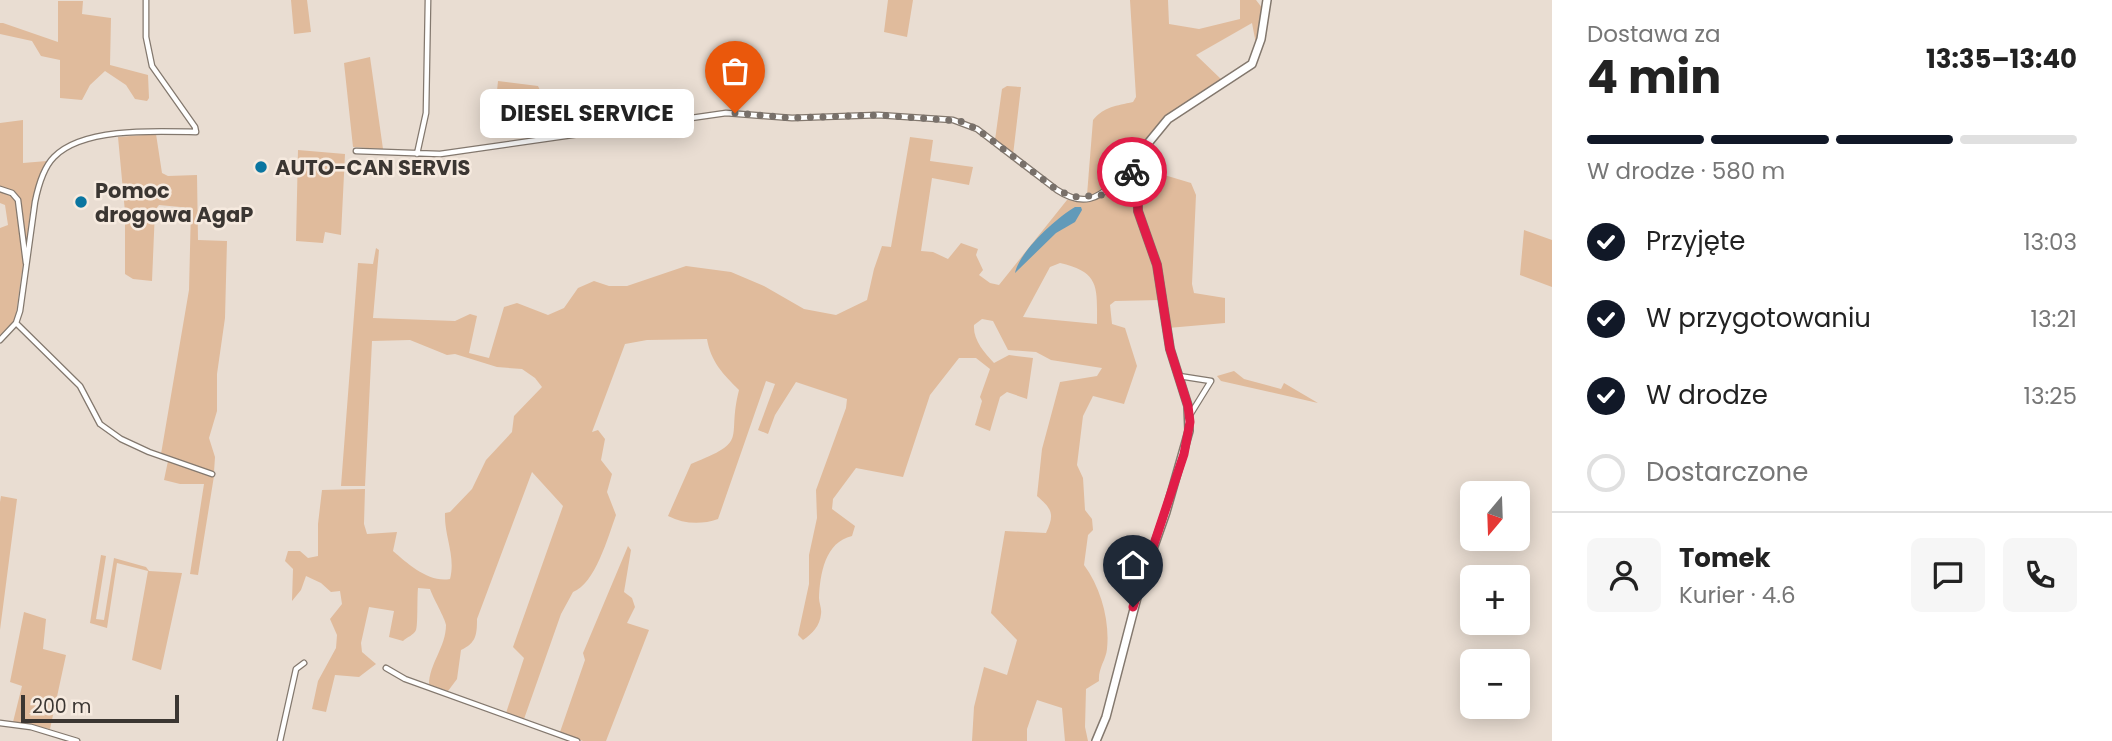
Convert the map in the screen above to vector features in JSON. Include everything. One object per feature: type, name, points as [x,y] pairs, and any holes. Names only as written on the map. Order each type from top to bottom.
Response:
[{"type":"street","points":[[0,340],[16,323],[27,268],[37,192],[49,163],[59,152],[89,139],[111,135],[196,132],[152,66],[146,37],[146,0]]},
{"type":"street","points":[[417,154],[426,113],[428,0]]},
{"type":"street","points":[[1096,741],[1106,717],[1140,586],[1184,454],[1189,416],[1167,336],[1157,265],[1138,211],[1137,170],[1145,147],[1168,119],[1252,64],[1261,39],[1267,0]]},
{"type":"street","points":[[356,151],[417,154],[505,146],[726,113],[792,118],[878,115],[953,120],[970,125],[1057,190],[1069,196],[1093,198],[1102,195],[1137,170]]},
{"type":"street","points":[[0,189],[12,193],[18,200],[27,268]]},
{"type":"street","points":[[16,323],[80,386],[100,424],[121,439],[149,452],[212,474]]},
{"type":"street","points":[[1177,375],[1211,381],[1189,416]]},
{"type":"street","points":[[280,741],[296,669],[304,663]]},
{"type":"street","points":[[386,668],[405,679],[577,741]]},
{"type":"street","points":[[0,723],[31,726],[77,741]]},
{"type":"shaded area","points":[[291,0],[307,0],[311,32],[294,34]]},
{"type":"shaded area","points":[[888,0],[913,0],[907,37],[884,32]]},
{"type":"shaded area","points":[[1130,0],[1168,0],[1169,24],[1199,29],[1240,19],[1240,0],[1256,0],[1263,9],[1256,44],[1252,23],[1196,55],[1223,81],[1167,116],[1145,141],[1135,165],[1101,193],[1087,195],[1093,120],[1106,109],[1133,102],[1136,97]]},
{"type":"shaded area","points":[[58,1],[83,1],[82,14],[111,18],[110,65],[148,75],[147,101],[135,99],[126,85],[105,71],[90,85],[82,100],[60,98],[60,60],[41,56],[32,41],[0,34],[0,23],[3,23],[58,42]]},
{"type":"shaded area","points":[[370,57],[383,149],[353,147],[344,63]]},
{"type":"shaded area","points":[[498,81],[538,86],[546,103],[496,101]]},
{"type":"shaded area","points":[[1007,86],[1021,87],[1013,155],[995,140],[1002,89]]},
{"type":"shaded area","points":[[546,103],[578,107],[582,112],[582,131],[543,139]]},
{"type":"shaded area","points":[[23,120],[23,163],[47,161],[31,207],[15,321],[0,336],[0,228],[8,225],[5,205],[0,203],[0,123]]},
{"type":"shaded area","points":[[156,134],[162,173],[168,176],[197,175],[198,240],[227,241],[225,318],[217,374],[217,411],[209,438],[215,457],[214,472],[161,454],[189,290],[191,208],[159,205],[155,210],[152,281],[133,279],[125,274],[125,212],[118,137]]},
{"type":"shaded area","points":[[910,137],[933,140],[930,161],[973,167],[969,185],[932,178],[921,251],[933,252],[948,259],[961,243],[978,249],[976,255],[983,270],[979,275],[990,283],[999,285],[1067,200],[1097,199],[1131,176],[1133,178],[1133,201],[1154,266],[1160,300],[1115,301],[1110,305],[1112,324],[1125,328],[1137,366],[1124,404],[1093,396],[1083,416],[1077,465],[1083,478],[1085,510],[1092,519],[1093,530],[1088,535],[1084,565],[1100,594],[1108,638],[1099,681],[1086,689],[1085,727],[1088,741],[1065,741],[1062,708],[1037,700],[1027,729],[1027,741],[972,741],[974,707],[984,667],[1007,675],[1017,640],[991,613],[1005,531],[1046,533],[1051,516],[1046,505],[1037,496],[1042,449],[1060,382],[1097,376],[1102,368],[1051,360],[1036,352],[1008,350],[993,321],[982,319],[974,325],[975,336],[994,363],[1009,355],[1033,358],[1027,399],[1007,392],[1000,397],[990,431],[975,425],[982,401],[980,397],[990,369],[976,358],[959,358],[930,395],[903,477],[856,468],[833,499],[832,509],[855,526],[852,536],[836,545],[826,560],[820,589],[819,622],[803,640],[798,635],[809,584],[809,555],[817,518],[816,490],[847,399],[796,382],[775,415],[768,434],[758,430],[775,384],[766,381],[718,519],[699,523],[680,521],[668,516],[691,464],[722,449],[733,437],[739,390],[715,361],[707,339],[647,340],[625,344],[592,432],[598,430],[605,439],[601,460],[612,474],[607,492],[616,515],[594,570],[588,580],[573,592],[561,614],[524,719],[506,713],[524,658],[513,647],[563,506],[532,472],[477,619],[475,638],[461,650],[457,679],[448,691],[429,685],[446,625],[430,589],[418,588],[415,632],[403,641],[389,637],[394,611],[369,607],[361,643],[362,652],[376,664],[359,677],[335,675],[326,712],[312,709],[318,681],[336,648],[337,635],[330,619],[342,604],[340,591],[331,592],[321,583],[306,576],[301,590],[292,601],[293,569],[285,561],[288,551],[300,551],[308,558],[318,556],[322,490],[365,489],[364,524],[367,534],[397,532],[393,551],[412,567],[427,575],[450,579],[452,562],[445,513],[450,512],[472,489],[486,460],[512,432],[514,416],[542,387],[522,369],[497,367],[455,354],[447,355],[410,340],[372,341],[365,486],[341,486],[358,263],[373,264],[376,248],[379,250],[373,318],[455,321],[470,314],[477,316],[469,353],[489,358],[504,307],[517,303],[548,315],[564,308],[578,288],[594,281],[609,286],[627,286],[686,266],[731,272],[764,286],[804,309],[836,315],[867,300],[882,246],[891,247]],"holes":[[[1060,263],[1083,271],[1094,283],[1097,324],[1023,317],[1050,267]]]},
{"type":"shaded area","points":[[298,150],[345,154],[341,235],[325,232],[323,243],[296,241]]},
{"type":"shaded area","points":[[1141,168],[1191,183],[1196,195],[1192,284],[1194,293],[1225,298],[1225,323],[1168,328],[1160,266],[1143,224],[1140,203]]},
{"type":"shaded area","points":[[1524,230],[1552,240],[1552,287],[1520,275]]},
{"type":"shaded area","points":[[1234,371],[1244,379],[1281,389],[1284,383],[1318,403],[1221,381],[1217,376]]},
{"type":"shaded area","points":[[168,461],[214,476],[198,575],[190,574],[204,484],[180,484],[164,480]]},
{"type":"shaded area","points":[[1,496],[17,499],[0,630],[0,502]]},
{"type":"shaded area","points":[[628,546],[631,550],[624,592],[632,598],[635,607],[627,623],[649,630],[606,741],[583,741],[560,732],[585,660],[583,653]]},
{"type":"shaded area","points":[[101,555],[106,556],[96,619],[104,620],[114,558],[146,567],[149,571],[182,573],[161,670],[132,660],[148,571],[117,563],[107,628],[90,623]]},
{"type":"shaded area","points":[[24,612],[46,619],[43,649],[66,655],[50,729],[13,722],[22,686],[10,682]]},
{"type":"water","points":[[1075,207],[1081,207],[1082,210],[1075,222],[1056,233],[1015,273],[1023,255],[1039,236]]},
{"type":"way so far","points":[[735,113],[792,118],[878,115],[960,121],[977,129],[1061,193],[1074,197],[1093,198],[1102,195],[1132,172]]},
{"type":"place","name":"DIESEL SERVICE","points":[[735,113]]},
{"type":"place","name":"AUTO-CAN SERVIS","points":[[261,167]]},
{"type":"place","name":"Pomoc drogowa AgaP","points":[[81,202]]},
{"type":"route","points":[[1132,172],[1137,170],[1138,211],[1157,265],[1172,360],[1188,406],[1190,422],[1184,454],[1167,512],[1133,607]]}]
